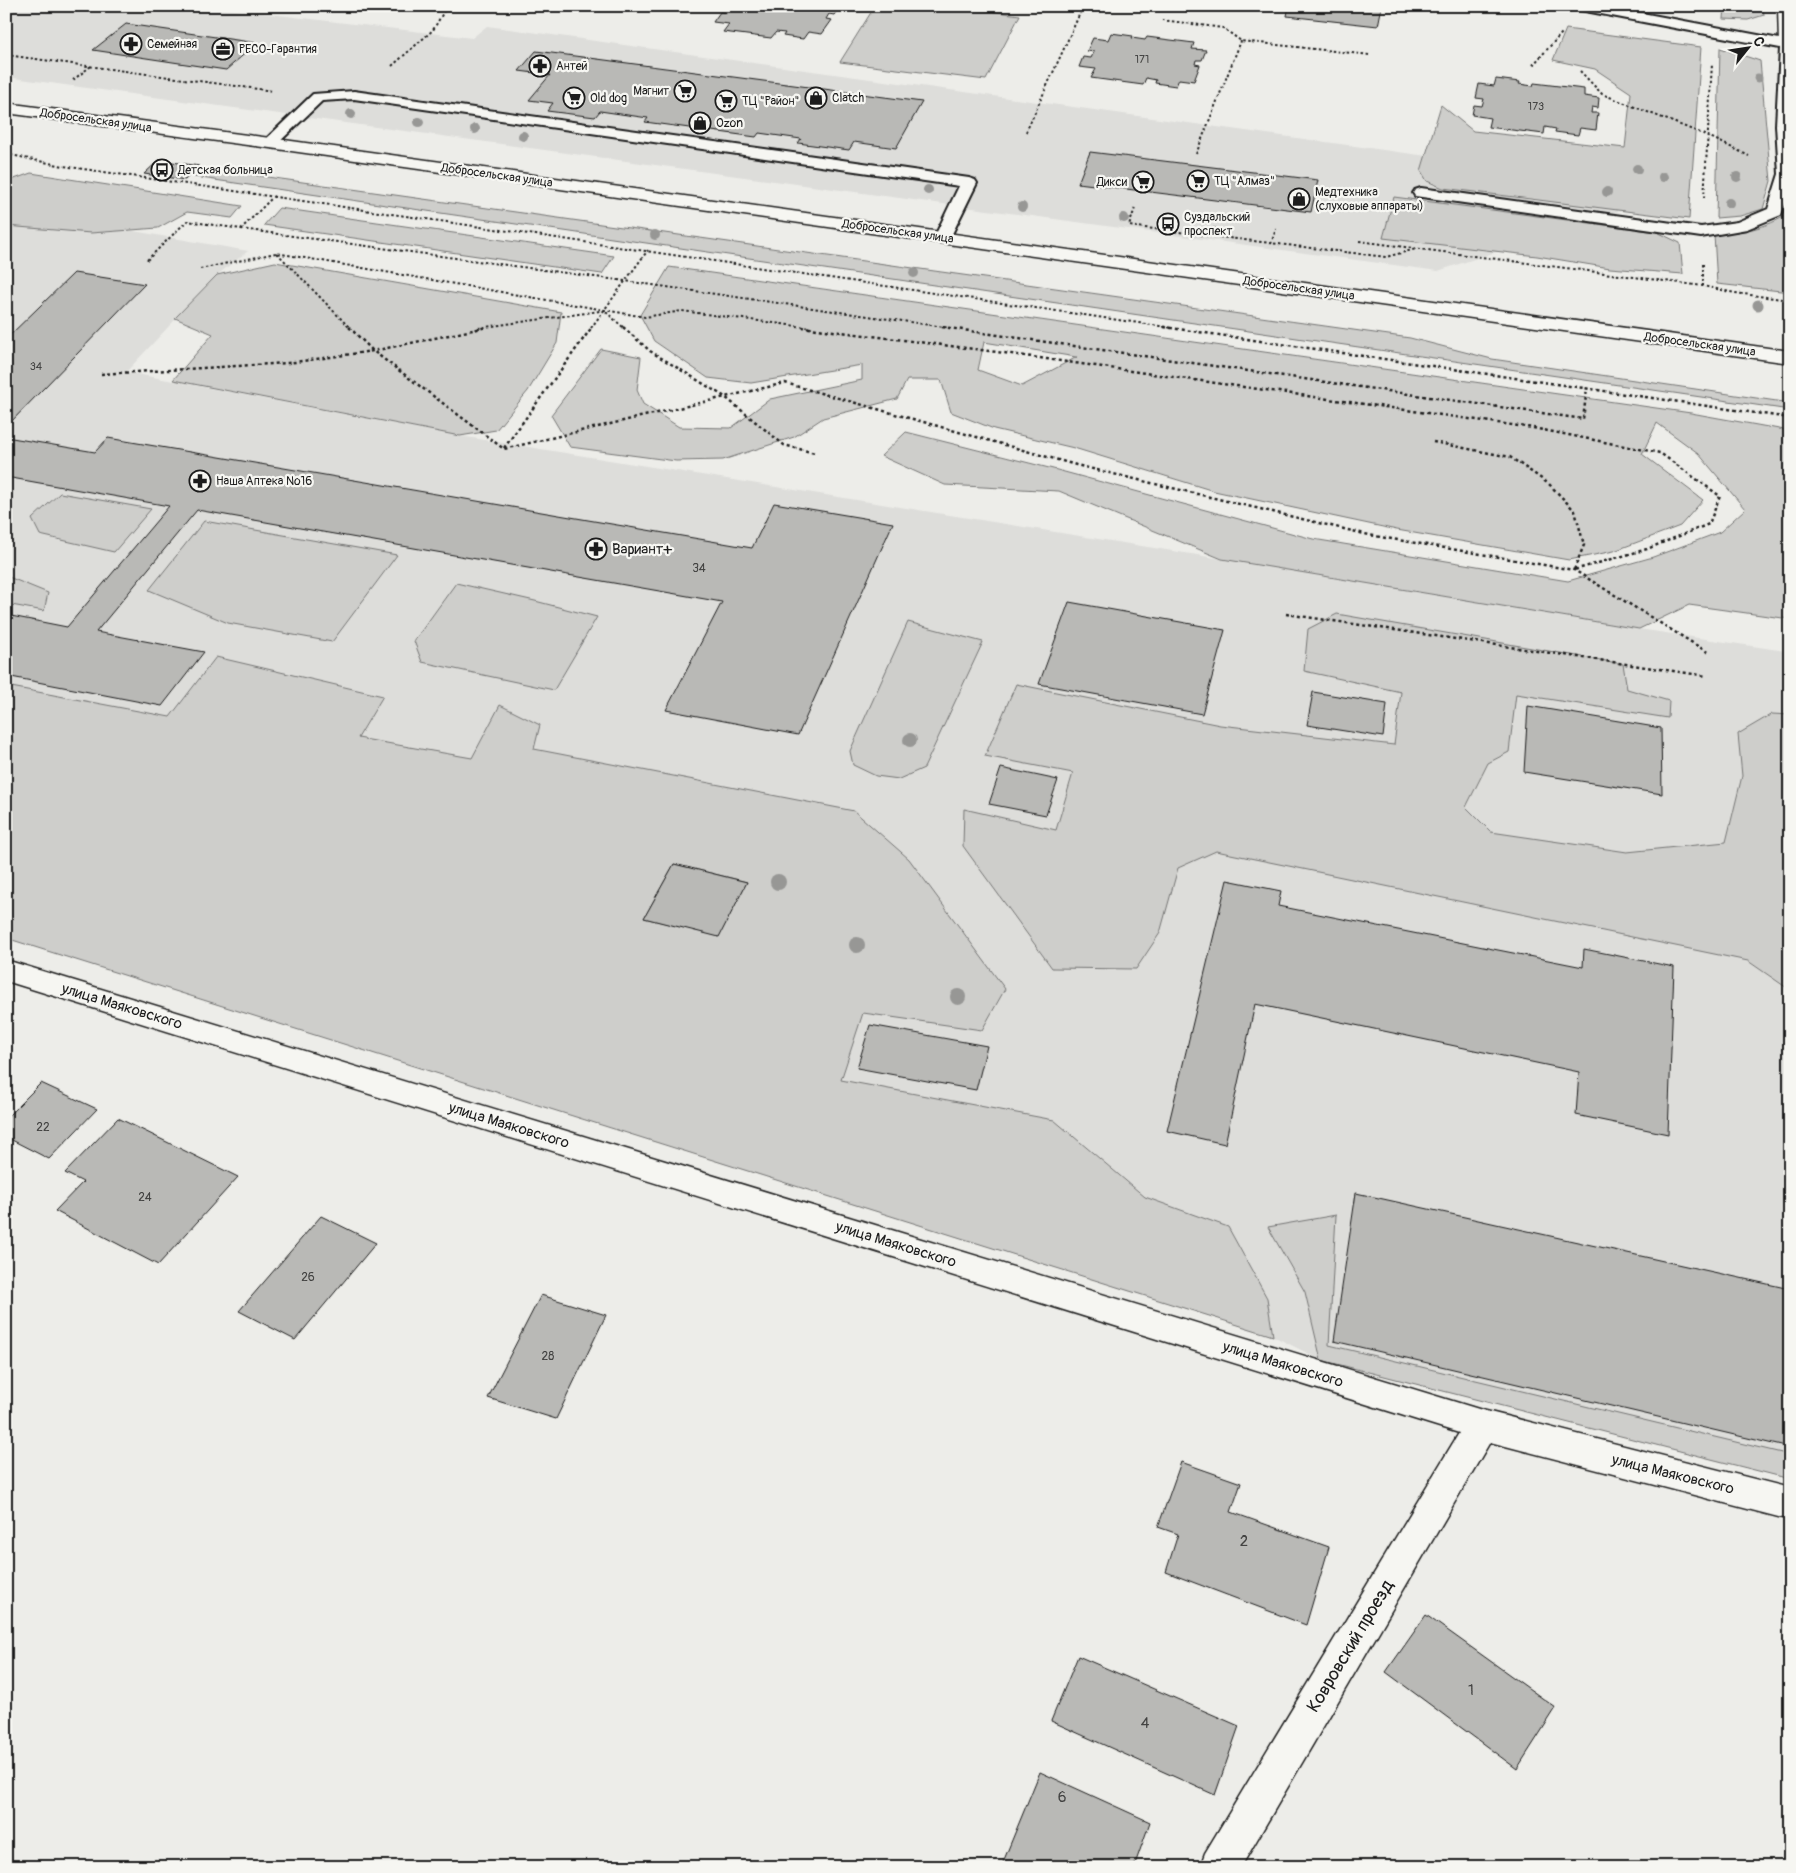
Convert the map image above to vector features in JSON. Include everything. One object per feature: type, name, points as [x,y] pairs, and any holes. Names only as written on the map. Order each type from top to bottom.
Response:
[{"type":"main road","points":[[1786,6],[1788,46]]},
{"type":"main road","name":"Добросельская улица","points":[[6,108],[270,143],[1790,357]]},
{"type":"main road","name":"улица Маяковского","points":[[6,970],[1482,1425],[1790,1504]]},
{"type":"main road","name":"Ковровский проезд","points":[[1219,1867],[1482,1425]]},
{"type":"lane","points":[[1421,193],[1702,232],[1741,226],[1775,212],[1787,174],[1784,125],[1788,46],[1714,30],[1580,6]]},
{"type":"lane","points":[[270,143],[318,97],[354,95],[968,183],[942,238]]},
{"type":"path","points":[[398,62],[433,30],[447,6]]},
{"type":"path","points":[[1039,6],[1052,8]]},
{"type":"path","points":[[1026,132],[1081,11]]},
{"type":"path","points":[[1162,20],[1222,28],[1241,41],[1370,56]]},
{"type":"path","points":[[1533,65],[1565,30]]},
{"type":"path","points":[[1703,286],[1702,232],[1714,30]]},
{"type":"path","points":[[1196,154],[1241,41]]},
{"type":"path","points":[[6,55],[318,97]]},
{"type":"path","points":[[74,80],[91,66]]},
{"type":"path","points":[[1580,71],[1602,94],[1708,136],[1787,174]]},
{"type":"path","points":[[6,154],[63,166],[1790,418]]},
{"type":"path","points":[[241,228],[274,196]]},
{"type":"path","points":[[1135,208],[1129,226],[1386,257],[1419,249]]},
{"type":"path","points":[[148,260],[186,221],[626,281],[1583,420],[1587,388]]},
{"type":"path","points":[[1271,244],[1276,229]]},
{"type":"path","points":[[1359,241],[1703,286],[1735,293],[1790,300]]},
{"type":"path","points":[[504,449],[648,250]]},
{"type":"path","points":[[200,269],[276,253],[644,317],[682,311],[997,352],[1532,428],[1660,452],[1720,496],[1709,524],[1647,549],[1574,570]]},
{"type":"path","points":[[276,253],[373,351],[504,449]]},
{"type":"path","points":[[100,374],[288,362],[373,351],[470,329],[604,310],[650,351],[725,397],[784,445],[815,453]]},
{"type":"path","points":[[504,449],[785,383],[1076,465],[1370,535],[1574,570],[1709,653]]},
{"type":"path","points":[[1433,442],[1510,457],[1549,484],[1575,511],[1584,545],[1574,570]]},
{"type":"path","points":[[1286,614],[1707,676]]},
{"type":"shaded area","points":[[6,6],[201,6],[472,38],[487,26],[1680,191],[1438,271],[6,77]]},
{"type":"shaded area","points":[[875,6],[949,6],[1020,15],[986,80],[840,62]]},
{"type":"shaded area","points":[[1725,6],[1763,6],[1764,15],[1748,20],[1724,19]]},
{"type":"shaded area","points":[[1566,29],[1701,47],[1689,219],[1443,188],[1427,181],[1421,171],[1441,105],[1473,131],[1625,148],[1631,93],[1595,69],[1553,60]]},
{"type":"shaded area","points":[[1720,48],[1760,61],[1771,181],[1763,209],[1740,216],[1716,218]]},
{"type":"shaded area","points":[[203,168],[1410,338],[1492,359],[1790,403],[1790,410],[194,177]]},
{"type":"shaded area","points":[[31,173],[242,206],[232,218],[187,212],[158,228],[91,233],[6,226],[6,182]]},
{"type":"shaded area","points":[[1394,197],[1657,232],[1680,243],[1683,274],[1610,268],[1537,256],[1383,238]]},
{"type":"shaded area","points":[[279,208],[614,256],[602,274],[264,225]]},
{"type":"shaded area","points":[[7,209],[248,251],[217,275],[126,372],[460,436],[1222,559],[1639,629],[1785,651],[1790,860],[1790,1479],[1321,1360],[1273,1336],[715,1161],[6,725]]},
{"type":"shaded area","points":[[1790,213],[1790,292],[1717,284],[1714,234],[1754,229]]},
{"type":"shaded area","points":[[275,262],[561,312],[557,343],[528,391],[496,430],[460,436],[173,380],[213,334],[175,318],[217,275]]},
{"type":"shaded area","points":[[669,267],[1691,413],[1790,431],[1790,619],[1689,605],[1639,629],[1222,559],[1059,491],[945,485],[881,456],[906,432],[1057,470],[1313,539],[1568,581],[1653,557],[1720,532],[1745,509],[1698,453],[1657,423],[1642,454],[1703,500],[1680,526],[1614,551],[1569,560],[1397,530],[1214,491],[1074,448],[994,429],[951,412],[941,380],[907,380],[897,399],[823,418],[794,437],[723,460],[676,461],[570,447],[551,415],[601,349],[641,357],[637,390],[643,404],[679,427],[731,428],[770,399],[862,380],[862,365],[751,383],[708,378],[654,341],[640,315]],"holes":[[[984,342],[1077,357],[1022,386],[978,370]]]},
{"type":"shaded area","points":[[60,493],[151,509],[114,552],[40,535],[32,519]]},
{"type":"shaded area","points":[[204,521],[397,555],[332,642],[228,623],[149,590]]},
{"type":"shaded area","points":[[6,576],[48,593],[44,611],[6,604]]},
{"type":"shaded area","points":[[456,583],[597,617],[554,690],[422,662],[414,641]]},
{"type":"shaded area","points":[[1337,614],[1623,664],[1627,689],[1669,701],[1668,718],[1516,694],[1509,752],[1488,763],[1466,807],[1491,832],[1627,852],[1726,842],[1742,776],[1738,734],[1772,714],[1790,715],[1790,990],[1748,961],[1216,851],[1178,868],[1160,933],[1136,969],[1052,968],[963,846],[964,809],[1056,830],[1073,773],[985,756],[1016,684],[1220,725],[1394,745],[1401,692],[1304,671],[1308,629]]},
{"type":"shaded area","points":[[908,622],[983,642],[924,768],[899,779],[876,776],[853,765],[850,751]]},
{"type":"shaded area","points":[[216,657],[383,696],[358,738],[472,758],[500,705],[540,725],[534,749],[854,811],[909,859],[1005,989],[982,1030],[863,1013],[841,1080],[1054,1120],[1145,1197],[1228,1227],[1267,1298],[1273,1336],[6,938],[6,686],[170,717]],"holes":[[[674,864],[747,882],[719,936],[644,918]]]},
{"type":"shaded area","points":[[1336,1215],[1329,1345],[1790,1455],[1790,1479],[1321,1360],[1305,1292],[1268,1227]]},
{"type":"building","points":[[343,6],[397,6],[391,12]]},
{"type":"building","points":[[726,6],[840,6],[834,15],[829,14],[826,19],[832,20],[822,34],[808,32],[803,39],[783,36],[785,33],[776,32],[771,38],[723,32],[729,24],[713,22],[720,12],[727,13],[732,7]]},
{"type":"building","points":[[1289,6],[1382,6],[1378,26],[1287,16]]},
{"type":"building","points":[[126,24],[257,43],[226,70],[93,50]]},
{"type":"building","points":[[1111,33],[1145,40],[1147,37],[1194,43],[1192,49],[1206,50],[1202,60],[1196,60],[1195,64],[1200,65],[1194,81],[1179,79],[1176,86],[1155,83],[1156,80],[1146,78],[1143,85],[1091,78],[1096,69],[1079,67],[1083,57],[1091,58],[1094,52],[1087,51],[1093,38],[1108,40]]},
{"type":"building","name":"ТЦ \"Район\"","points":[[536,51],[922,102],[896,148],[854,142],[849,150],[798,143],[801,139],[759,133],[756,137],[645,122],[648,118],[600,111],[595,117],[547,111],[553,103],[529,100],[550,75],[519,71]]},
{"type":"building","points":[[1496,79],[1520,82],[1519,84],[1533,86],[1534,83],[1584,89],[1584,96],[1599,98],[1598,108],[1592,107],[1591,113],[1598,113],[1596,130],[1580,128],[1578,135],[1555,132],[1556,129],[1545,127],[1544,134],[1488,127],[1490,118],[1472,115],[1474,105],[1482,106],[1484,99],[1476,98],[1479,84],[1494,86]]},
{"type":"building","name":"ТЦ \"Алмаз\"","points":[[1090,152],[1318,180],[1311,212],[1078,183]]},
{"type":"building","points":[[159,160],[199,166],[185,180],[144,174]]},
{"type":"building","points":[[74,273],[145,284],[6,427],[6,339]]},
{"type":"building","points":[[6,437],[95,452],[108,438],[752,548],[774,503],[893,523],[798,735],[666,710],[722,602],[197,510],[96,632],[204,652],[162,706],[6,676],[6,615],[67,627],[169,506],[6,477]]},
{"type":"building","points":[[1069,602],[1225,630],[1202,714],[1039,684]]},
{"type":"building","points":[[1313,692],[1387,704],[1383,737],[1307,725]]},
{"type":"building","points":[[1528,706],[1661,728],[1662,794],[1524,772]]},
{"type":"building","points":[[1001,768],[1058,780],[1046,815],[989,804]]},
{"type":"building","points":[[674,864],[747,882],[719,937],[644,918]]},
{"type":"building","points":[[1227,880],[1281,891],[1278,906],[1583,967],[1584,949],[1674,967],[1668,1134],[1576,1115],[1579,1072],[1255,1004],[1225,1144],[1167,1131]]},
{"type":"building","points":[[870,1025],[987,1046],[976,1090],[857,1068]]},
{"type":"building","points":[[41,1083],[97,1109],[49,1159],[6,1137],[6,1118]]},
{"type":"building","points":[[118,1118],[238,1177],[158,1265],[55,1211],[83,1182],[65,1173]]},
{"type":"building","points":[[1356,1193],[1790,1289],[1790,1448],[1334,1341]]},
{"type":"building","points":[[321,1216],[376,1243],[295,1340],[239,1311]]},
{"type":"building","points":[[541,1295],[606,1315],[556,1419],[488,1398]]},
{"type":"building","points":[[1181,1462],[1241,1483],[1231,1512],[1329,1547],[1306,1625],[1166,1572],[1178,1534],[1158,1527]]},
{"type":"building","points":[[1426,1615],[1556,1708],[1517,1769],[1386,1672]]},
{"type":"building","points":[[1078,1656],[1239,1726],[1215,1795],[1051,1721]]},
{"type":"building","points":[[1040,1772],[1150,1822],[1134,1867],[1001,1867]]},
{"type":"place","name":"Семейная","points":[[131,44]]},
{"type":"place","name":"РЕСО-Гарантия","points":[[223,49]]},
{"type":"place","name":"Антей","points":[[540,66]]},
{"type":"place","name":"Магнит","points":[[685,91]]},
{"type":"place","name":"Old dog","points":[[574,98]]},
{"type":"place","name":"Clatch","points":[[816,98]]},
{"type":"place","name":"ТЦ \"Район\"","points":[[726,101]]},
{"type":"place","name":"Ozon","points":[[700,123]]},
{"type":"place","name":"Детская больница","points":[[162,170]]},
{"type":"place","name":"ТЦ \"Алмаз\"","points":[[1198,181]]},
{"type":"place","name":"Дикси","points":[[1143,182]]},
{"type":"place","name":"Медтехника (слуховые аппараты)","points":[[1299,199]]},
{"type":"place","name":"Суздальский проспект","points":[[1168,224]]},
{"type":"place","name":"Наша Аптека №16","points":[[200,481]]},
{"type":"place","name":"Вариант+","points":[[596,549]]}]
